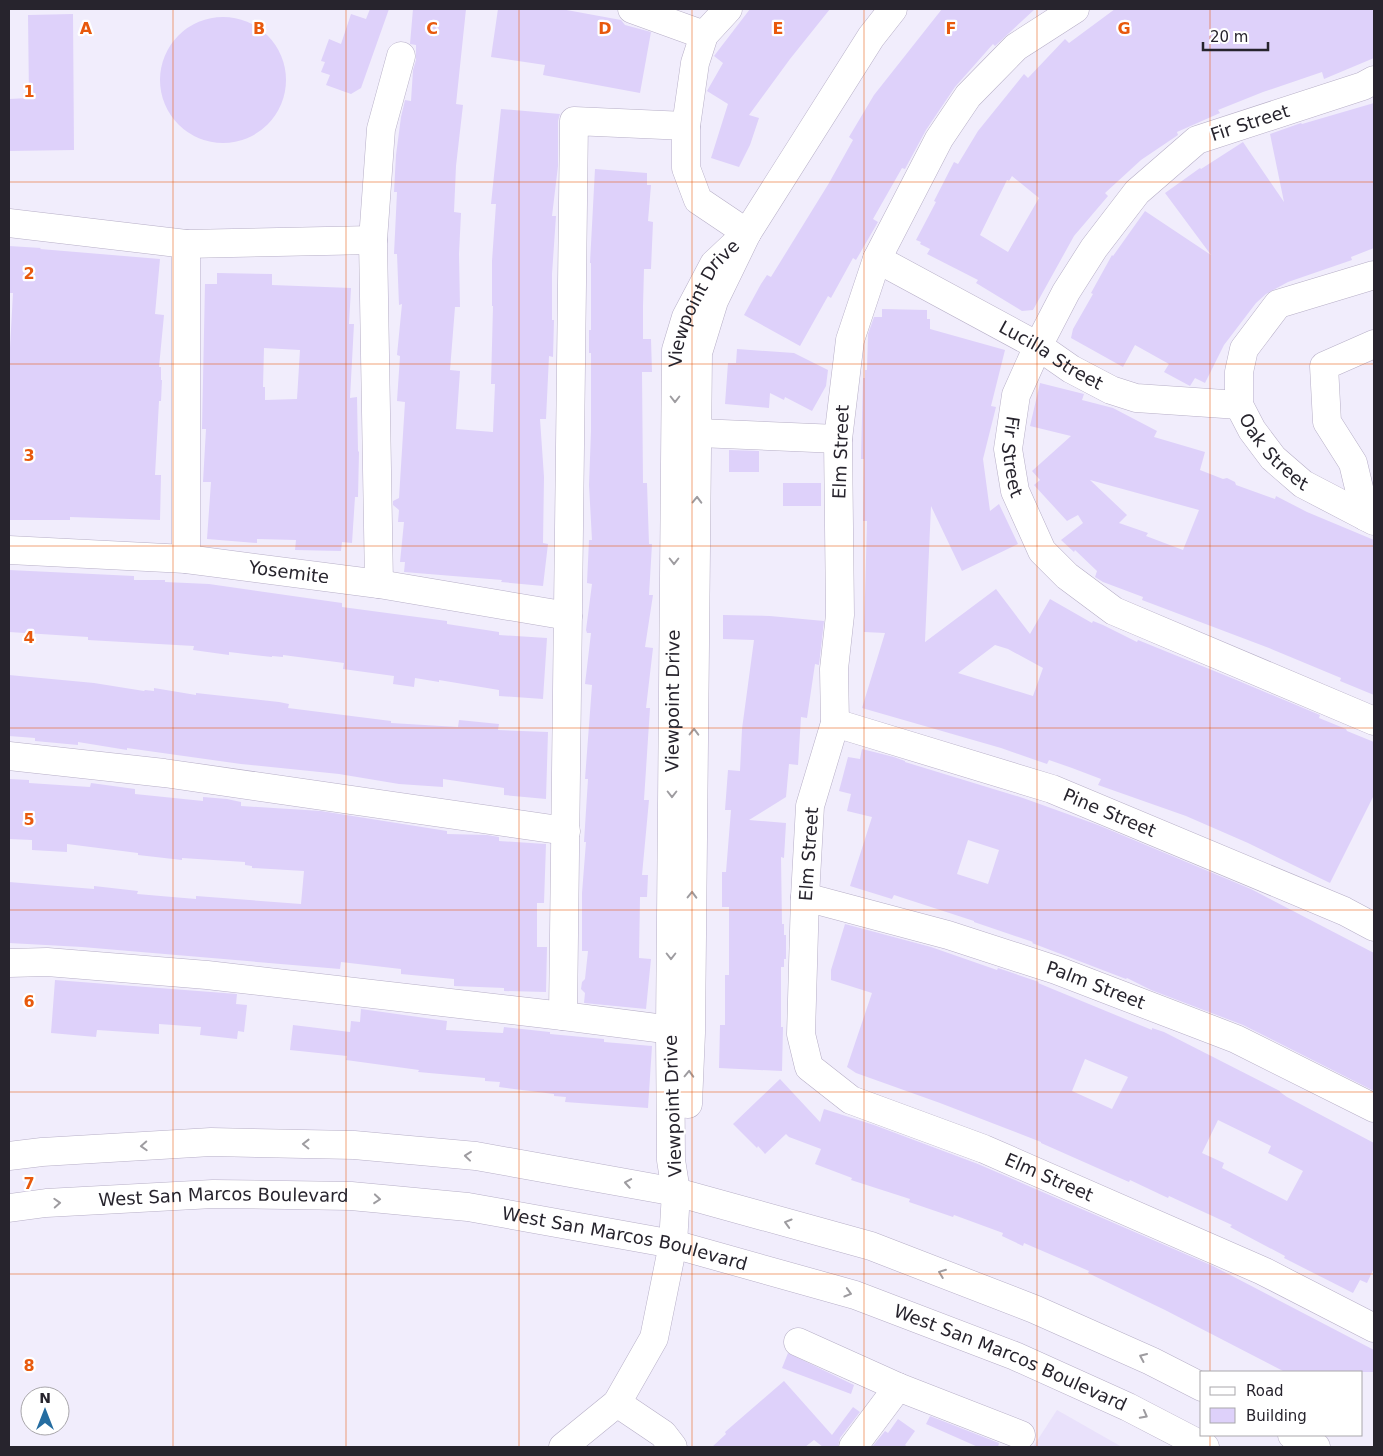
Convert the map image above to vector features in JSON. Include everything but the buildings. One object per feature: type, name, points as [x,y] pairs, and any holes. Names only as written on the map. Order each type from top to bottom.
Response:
[{"type":"street","points":[[632,9],[704,35]]},
{"type":"street","points":[[728,9],[704,35],[695,63],[686,126],[686,168],[698,200],[747,233]]},
{"type":"street","name":"Viewpoint Drive","points":[[681,1031],[698,433],[698,353],[714,301],[747,233],[871,38],[893,9]]},
{"type":"street","name":"Elm Street","points":[[1075,9],[1016,47],[968,96],[939,139],[877,259],[850,340],[838,439],[840,615],[834,669],[835,722],[810,806],[801,1034],[809,1067],[851,1100],[993,1153],[1263,1271],[1373,1324]]},
{"type":"street","points":[[379,584],[373,240],[381,129],[401,56]]},
{"type":"street","name":"Fir Street","points":[[1374,80],[1362,86],[1197,140],[1137,192],[1094,248],[1066,292],[1038,346],[1016,394],[1008,449],[1015,491],[1042,551],[1067,576],[1114,611],[1374,721]]},
{"type":"street","points":[[563,1016],[574,121],[686,126]]},
{"type":"street","points":[[9,223],[186,244],[373,240]]},
{"type":"street","name":"Viewpoint Drive","points":[[563,1447],[617,1403],[654,1338],[673,1244],[676,1192],[686,1158],[681,1031],[676,350],[686,317],[714,264],[747,233]]},
{"type":"street","points":[[186,244],[186,559]]},
{"type":"street","name":"Lucilla Street","points":[[877,259],[1038,346],[1071,369],[1111,390],[1136,398],[1239,405]]},
{"type":"street","name":"Oak Street","points":[[1370,519],[1302,484],[1273,458],[1252,430],[1239,405],[1239,372],[1244,349],[1278,304],[1374,275]]},
{"type":"street","points":[[1370,519],[1364,466],[1327,422],[1324,366],[1374,344]]},
{"type":"street","points":[[698,433],[838,439]]},
{"type":"street","name":"Yosemite","points":[[9,550],[186,559],[379,584],[568,616]]},
{"type":"street","name":"Pine Street","points":[[835,722],[1052,789],[1344,911],[1374,927]]},
{"type":"street","points":[[9,756],[164,773],[566,831]]},
{"type":"street","name":"Palm Street","points":[[805,897],[948,936],[1056,970],[1236,1039],[1374,1108]]},
{"type":"street","points":[[9,963],[47,962],[207,975],[681,1031]]},
{"type":"street","points":[[9,1156],[42,1152],[211,1142],[354,1145],[476,1156],[676,1192],[871,1246],[1034,1309],[1151,1361],[1200,1386]]},
{"type":"street","name":"West San Marcos Boulevard","points":[[9,1208],[46,1203],[212,1194],[351,1196],[468,1207],[673,1244],[855,1295],[997,1349],[1128,1407],[1204,1447]]},
{"type":"street","points":[[798,1342],[898,1387],[1022,1435]]},
{"type":"street","points":[[853,1447],[898,1387]]},
{"type":"street","points":[[617,1403],[662,1434],[673,1447]]},
{"type":"street","points":[[1294,1436],[1316,1447]]},
{"type":"shaded area","points":[[1057,1410],[1122,1447],[1033,1447]]}]
